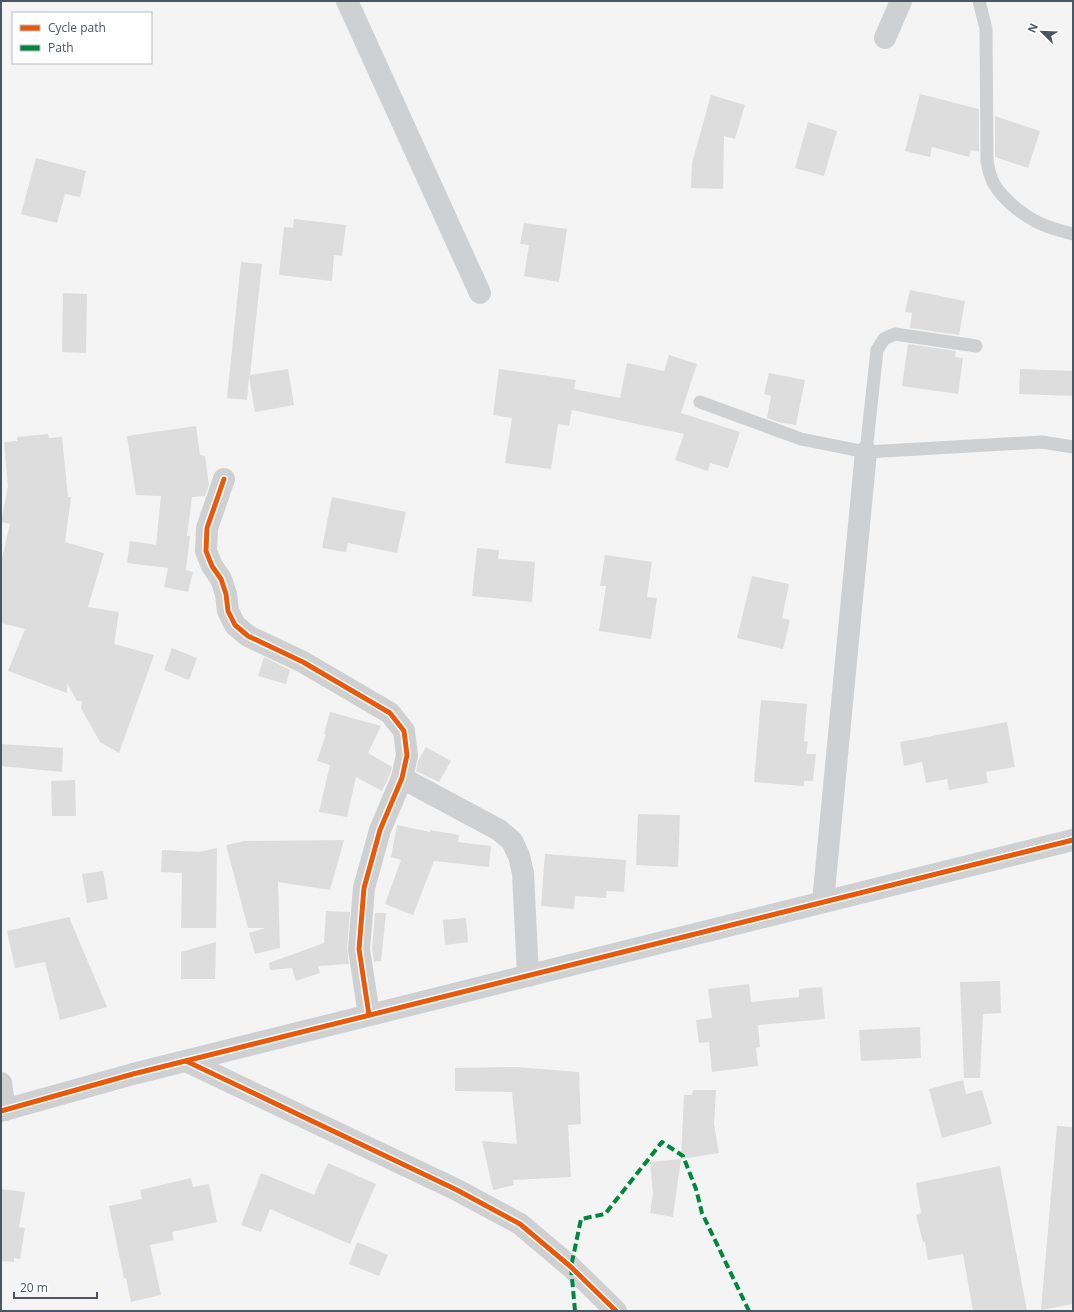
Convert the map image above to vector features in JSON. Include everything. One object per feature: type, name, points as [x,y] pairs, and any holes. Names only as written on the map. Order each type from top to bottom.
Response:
[{"type":"street","points":[[347,1],[480,293]]},
{"type":"street","points":[[885,38],[901,1]]},
{"type":"street","points":[[823,902],[866,452]]},
{"type":"street","points":[[224,479],[207,528],[206,551],[212,566],[221,579],[226,594],[228,611],[235,625],[248,636],[304,662],[390,713],[404,731],[407,755],[402,778],[380,830],[364,888],[359,949],[369,1015]]},
{"type":"street","points":[[402,778],[499,830],[512,841],[519,856],[523,874],[528,976]]},
{"type":"street","points":[[1,1083],[3,1111],[133,1074],[1073,840]]},
{"type":"street","points":[[186,1061],[457,1190],[520,1224],[571,1267],[616,1311]]},
{"type":"lane","points":[[979,1],[986,29],[987,161],[991,178],[1000,192],[1013,206],[1036,222],[1053,229],[1073,234]]},
{"type":"lane","points":[[866,452],[877,350],[884,339],[895,334],[976,346]]},
{"type":"lane","points":[[700,402],[801,439],[866,452],[1042,442],[1073,448]]},
{"type":"building","points":[[920,94],[979,109],[979,152],[971,150],[969,157],[932,147],[930,157],[905,151]]},
{"type":"building","points":[[711,95],[745,105],[735,139],[724,136],[723,189],[691,188],[692,163]]},
{"type":"building","points":[[995,116],[1040,131],[1028,168],[995,157]]},
{"type":"building","points":[[808,122],[837,131],[824,176],[795,168]]},
{"type":"building","points":[[36,158],[86,171],[80,197],[65,194],[57,223],[21,214]]},
{"type":"building","points":[[294,219],[346,225],[342,256],[334,255],[332,281],[279,275],[284,227],[293,228]]},
{"type":"building","points":[[524,223],[567,229],[559,282],[524,276],[529,245],[520,244]]},
{"type":"building","points":[[241,262],[262,264],[250,375],[288,369],[294,405],[255,412],[249,377],[247,400],[227,398]]},
{"type":"building","points":[[910,290],[965,301],[959,335],[910,328],[912,313],[905,312]]},
{"type":"building","points":[[63,293],[87,294],[86,353],[62,352]]},
{"type":"building","points":[[908,344],[956,351],[955,357],[963,358],[958,394],[902,386]]},
{"type":"building","points":[[669,355],[697,364],[681,413],[740,432],[728,468],[710,463],[708,471],[675,460],[684,434],[572,410],[569,426],[558,424],[551,469],[505,463],[512,418],[493,415],[499,369],[576,380],[574,389],[620,398],[627,363],[664,371]]},
{"type":"building","points":[[1020,369],[1073,371],[1073,396],[1019,394]]},
{"type":"building","points":[[769,373],[805,380],[796,425],[778,422],[767,418],[771,396],[764,394]]},
{"type":"building","points":[[196,426],[200,455],[205,456],[209,485],[205,496],[192,497],[187,536],[190,536],[186,570],[193,572],[188,592],[164,587],[168,568],[127,563],[130,541],[156,545],[161,496],[136,495],[127,436]]},
{"type":"building","points":[[48,434],[49,438],[62,437],[68,497],[71,497],[65,542],[104,553],[88,607],[119,612],[114,644],[154,655],[119,753],[100,742],[81,708],[82,701],[77,701],[67,683],[67,693],[8,671],[25,629],[1,623],[1,562],[10,524],[1,522],[8,486],[4,442],[17,441],[17,437]]},
{"type":"building","points":[[332,497],[406,512],[397,553],[348,543],[346,552],[322,548]]},
{"type":"building","points":[[477,548],[499,550],[498,559],[535,562],[532,602],[472,596]]},
{"type":"building","points":[[605,555],[652,562],[647,597],[657,598],[651,639],[599,631],[606,586],[600,586]]},
{"type":"building","points":[[752,576],[789,584],[782,618],[790,620],[783,649],[737,638]]},
{"type":"building","points":[[172,648],[197,658],[189,680],[164,670]]},
{"type":"building","points":[[264,657],[290,670],[286,684],[258,676]]},
{"type":"building","points":[[761,700],[807,704],[804,741],[808,742],[806,754],[816,754],[813,781],[804,781],[804,786],[754,782]]},
{"type":"building","points":[[330,712],[381,726],[368,753],[392,767],[382,791],[356,777],[347,817],[319,812],[330,765],[317,761],[326,734],[324,734]]},
{"type":"building","points":[[1007,722],[1015,767],[986,772],[988,783],[949,790],[947,779],[926,783],[922,762],[904,766],[900,742]]},
{"type":"building","points":[[1,744],[63,748],[62,772],[1,766]]},
{"type":"building","points":[[426,747],[451,761],[439,782],[416,771],[418,761]]},
{"type":"building","points":[[75,780],[76,816],[52,816],[51,781]]},
{"type":"building","points":[[638,814],[680,815],[678,867],[636,865]]},
{"type":"building","points":[[397,825],[430,832],[430,830],[459,835],[458,842],[491,846],[489,867],[434,861],[413,915],[385,904],[401,860],[391,857]]},
{"type":"building","points":[[344,840],[330,890],[278,882],[280,948],[255,954],[249,933],[265,928],[248,928],[226,845],[245,841]]},
{"type":"building","points":[[217,848],[216,928],[181,928],[182,873],[161,872],[162,850],[199,852]]},
{"type":"building","points":[[545,854],[626,860],[624,892],[607,891],[606,898],[575,896],[574,909],[541,906]]},
{"type":"building","points":[[103,871],[108,899],[87,903],[82,874]]},
{"type":"building","points":[[326,911],[350,912],[347,948],[349,964],[318,966],[320,973],[296,981],[292,968],[270,970],[269,963],[324,943]]},
{"type":"building","points":[[375,913],[386,913],[381,961],[374,962],[372,949]]},
{"type":"building","points":[[69,917],[107,1007],[60,1020],[45,962],[15,968],[7,931]]},
{"type":"building","points":[[466,918],[468,942],[445,945],[443,920]]},
{"type":"building","points":[[216,942],[215,979],[181,979],[181,952]]},
{"type":"building","points":[[1000,981],[1001,1013],[983,1014],[980,1078],[964,1078],[960,982]]},
{"type":"building","points":[[749,984],[751,1002],[799,997],[799,989],[822,987],[825,1019],[758,1025],[760,1047],[756,1048],[758,1066],[712,1072],[709,1042],[699,1043],[696,1020],[712,1018],[708,989]]},
{"type":"building","points":[[920,1027],[921,1058],[861,1061],[859,1030]]},
{"type":"building","points":[[516,1067],[579,1072],[581,1124],[568,1125],[571,1177],[513,1180],[514,1185],[493,1190],[482,1141],[517,1144],[512,1092],[455,1091],[455,1068]]},
{"type":"building","points":[[963,1080],[966,1094],[982,1090],[992,1124],[942,1138],[929,1089]]},
{"type":"building","points":[[693,1090],[716,1090],[714,1124],[719,1153],[681,1159],[684,1095],[692,1095]]},
{"type":"building","points":[[1057,1126],[1073,1127],[1073,1304],[1041,1310]]},
{"type":"building","points":[[681,1159],[673,1217],[650,1213],[653,1194],[650,1162]]},
{"type":"building","points":[[328,1163],[376,1184],[350,1244],[270,1209],[261,1232],[241,1225],[261,1173],[314,1195]]},
{"type":"building","points":[[1000,1166],[1027,1311],[973,1311],[963,1254],[928,1260],[925,1242],[923,1242],[916,1215],[921,1213],[916,1183]]},
{"type":"building","points":[[191,1178],[193,1187],[209,1184],[217,1222],[172,1232],[174,1240],[150,1245],[161,1295],[131,1302],[126,1278],[124,1278],[109,1206],[142,1199],[140,1190]]},
{"type":"building","points":[[1,1189],[25,1192],[19,1227],[25,1228],[20,1259],[14,1258],[14,1262],[1,1261]]},
{"type":"building","points":[[357,1242],[388,1255],[379,1276],[349,1264]]},
{"type":"marked path","points":[[575,1311],[571,1267],[581,1219],[605,1214],[662,1142],[683,1156],[696,1189],[702,1213],[749,1311]]},
{"type":"cycle path","points":[[224,479],[207,528],[206,551],[212,566],[221,579],[226,594],[228,611],[235,625],[248,636],[303,662],[390,713],[404,731],[407,755],[402,778],[380,830],[364,888],[359,949],[369,1015]]},
{"type":"cycle path","points":[[1,1111],[133,1074],[1073,840]]},
{"type":"cycle path","points":[[186,1061],[457,1190],[520,1224],[571,1267],[616,1311]]}]
